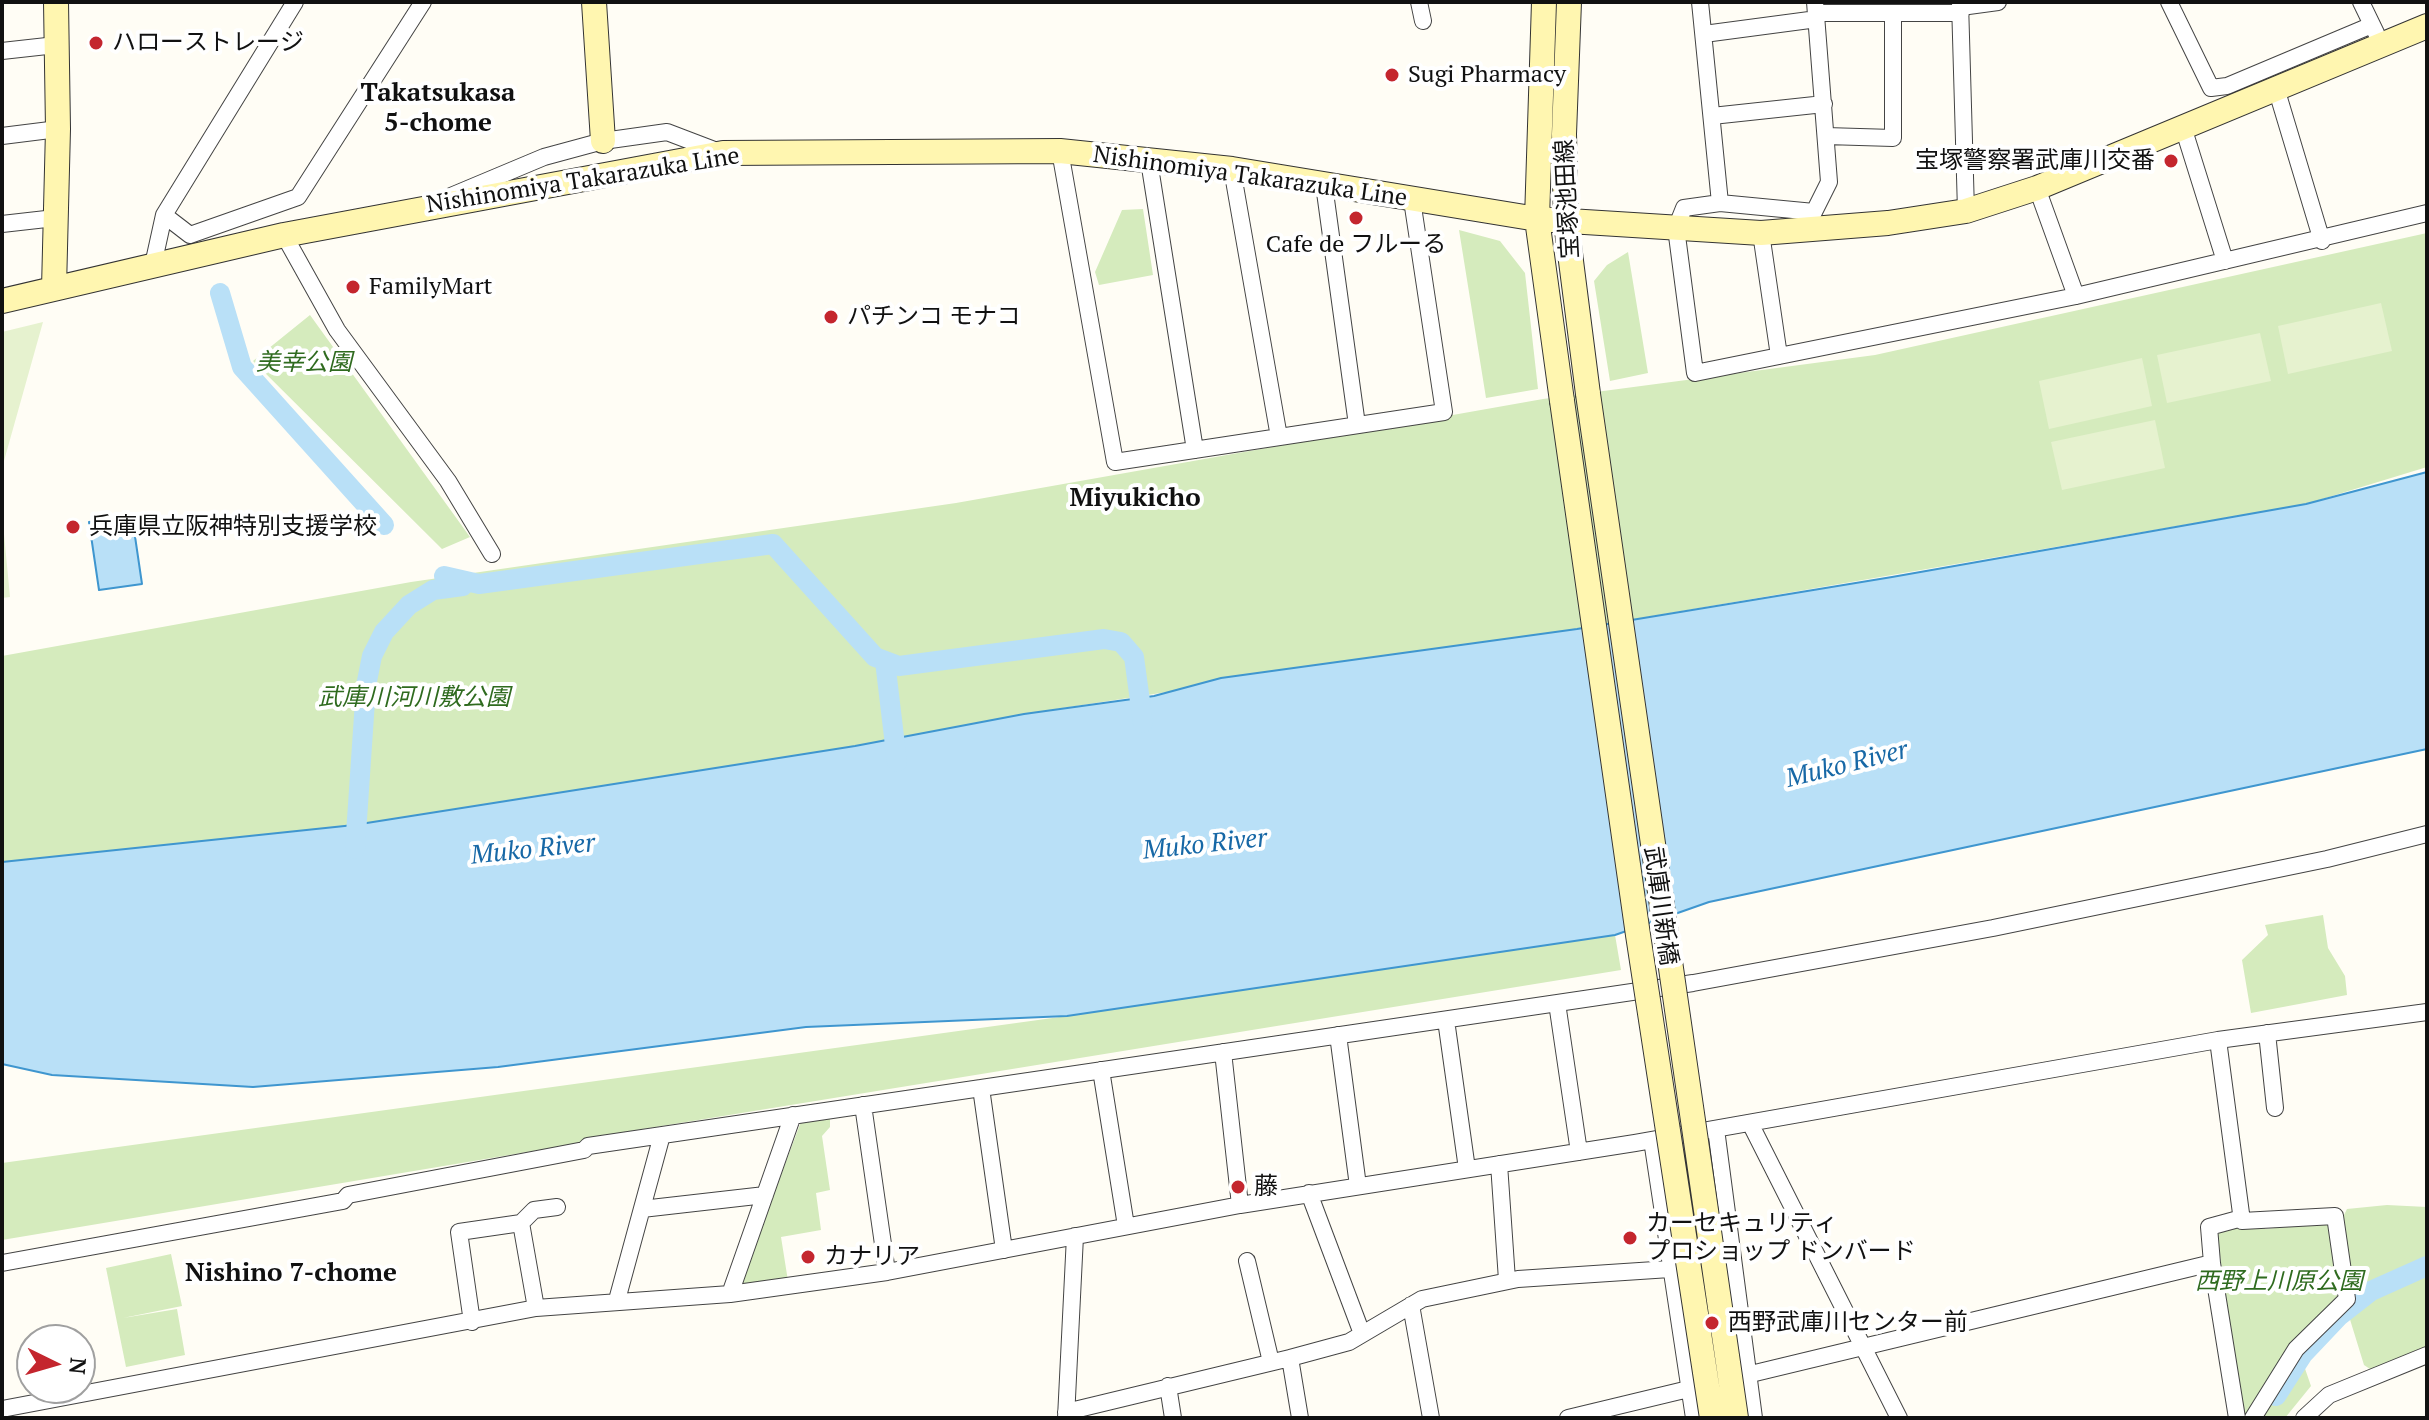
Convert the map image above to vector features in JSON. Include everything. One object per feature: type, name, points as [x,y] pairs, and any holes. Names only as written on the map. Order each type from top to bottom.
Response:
[{"type":"street","points":[[54,288],[58,129],[56,2]]},
{"type":"street","points":[[153,265],[164,215],[295,2]]},
{"type":"street","points":[[164,215],[190,235],[298,197],[423,2]]},
{"type":"street","points":[[594,2],[603,141]]},
{"type":"street","points":[[1419,2],[1423,21]]},
{"type":"street","name":"武庫川新橋","points":[[1544,2],[1537,219],[1638,935],[1712,1418]]},
{"type":"street","name":"宝塚池田線","points":[[1569,2],[1566,222],[1588,394]]},
{"type":"street","points":[[1700,2],[1720,203]]},
{"type":"street","points":[[1704,34],[1816,11],[1893,13],[1998,2]]},
{"type":"street","points":[[2169,2],[2211,88],[2227,86],[2377,35],[2361,2]]},
{"type":"street","points":[[1961,7],[1966,211]]},
{"type":"street","points":[[1816,11],[1829,182],[1809,222],[1720,203],[1684,208],[1676,228],[1695,373],[2076,296],[2322,241],[2427,213]]},
{"type":"street","points":[[1826,136],[1893,138],[1893,13]]},
{"type":"street","name":"Nishinomiya Takarazuka Line","points":[[2,301],[284,235],[429,205],[723,153],[1060,151],[1232,169],[1537,219],[1761,233],[1809,222],[1966,211],[2037,188],[2276,88],[2377,35],[2427,26]]},
{"type":"street","points":[[2,51],[56,45]]},
{"type":"street","points":[[2276,88],[2322,241]]},
{"type":"street","points":[[1712,116],[1824,104]]},
{"type":"street","points":[[2183,127],[2225,261]]},
{"type":"street","points":[[2,136],[58,129]]},
{"type":"street","points":[[429,205],[544,157],[603,141],[667,132],[723,153]]},
{"type":"street","points":[[1060,151],[1115,462],[1444,412],[1412,200]]},
{"type":"street","points":[[1149,161],[1195,450]]},
{"type":"street","points":[[1232,169],[1279,437]]},
{"type":"street","points":[[1324,185],[1357,425]]},
{"type":"street","points":[[2037,188],[2076,296]]},
{"type":"street","points":[[2,224],[55,218]]},
{"type":"street","points":[[1761,233],[1779,356]]},
{"type":"street","points":[[284,235],[337,330],[448,481],[492,554]]},
{"type":"street","name":"武庫川新橋","points":[[1588,394],[1736,1418]]},
{"type":"street","points":[[2,1263],[343,1201],[348,1195],[584,1150],[588,1146],[1693,983],[1993,928],[2327,859],[2427,834]]},
{"type":"street","points":[[1557,1003],[1579,1152]]},
{"type":"street","points":[[2,1409],[536,1308],[730,1294],[887,1272],[1309,1193],[1652,1140],[2218,1040],[2427,1012]]},
{"type":"street","points":[[1446,1020],[1467,1169]]},
{"type":"street","points":[[2267,1033],[2275,1108]]},
{"type":"street","points":[[1338,1035],[1358,1186]]},
{"type":"street","points":[[2218,1040],[2242,1221],[2335,1216],[2347,1299],[2296,1349],[2253,1418]]},
{"type":"street","points":[[1223,1052],[1240,1205]]},
{"type":"street","points":[[1101,1070],[1126,1226]]},
{"type":"street","points":[[981,1088],[1004,1250]]},
{"type":"street","points":[[863,1105],[887,1272]]},
{"type":"street","points":[[730,1294],[793,1115]]},
{"type":"street","points":[[1750,1123],[1899,1418]]},
{"type":"street","points":[[1716,1129],[1754,1418]]},
{"type":"street","points":[[617,1300],[662,1135]]},
{"type":"street","points":[[1652,1140],[1694,1418]]},
{"type":"street","points":[[1499,1164],[1507,1280]]},
{"type":"street","points":[[642,1209],[728,1191],[765,1195]]},
{"type":"street","points":[[1309,1193],[1361,1331]]},
{"type":"street","points":[[472,1322],[459,1232],[521,1223],[534,1210],[557,1207]]},
{"type":"street","points":[[2237,1418],[2209,1227],[2242,1218]]},
{"type":"street","points":[[521,1223],[536,1308]]},
{"type":"street","points":[[1075,1236],[1066,1415],[1168,1386],[1349,1342],[1361,1331],[1422,1299],[1507,1280],[1670,1269]]},
{"type":"street","points":[[1247,1261],[1271,1362]]},
{"type":"street","points":[[1568,1418],[2212,1263]]},
{"type":"street","points":[[1411,1305],[1431,1418]]},
{"type":"street","points":[[2304,1418],[2329,1395],[2427,1355]]},
{"type":"street","points":[[1290,1358],[1300,1418]]},
{"type":"street","points":[[1168,1386],[1173,1418]]},
{"type":"green space","points":[[1143,209],[1153,275],[1099,285],[1095,272],[1122,210]]},
{"type":"green space","points":[[1459,230],[1500,241],[1525,273],[1538,389],[1486,398]]},
{"type":"green space","name":"武庫川河川敷公園","points":[[2427,233],[2427,467],[2306,504],[1577,629],[1024,714],[855,746],[354,825],[2,862],[2,656],[411,582],[956,503],[1543,399],[1875,355]]},
{"type":"green space","points":[[1628,252],[1648,373],[1610,381],[1594,281],[1607,265]]},
{"type":"green space","points":[[2381,303],[2392,351],[2288,374],[2278,326]]},
{"type":"green space","name":"美幸公園","points":[[310,315],[470,537],[442,549],[253,361]]},
{"type":"green space","points":[[43,322],[2,468],[2,332]]},
{"type":"green space","points":[[2260,333],[2271,381],[2167,403],[2157,355]]},
{"type":"green space","points":[[2142,358],[2152,406],[2049,429],[2039,381]]},
{"type":"green space","points":[[2155,420],[2165,468],[2062,490],[2051,442]]},
{"type":"green space","points":[[2,513],[10,597],[2,598]]},
{"type":"green space","points":[[2323,915],[2328,948],[2345,976],[2347,995],[2251,1013],[2242,960],[2268,935],[2265,925]]},
{"type":"green space","points":[[1615,935],[1621,970],[594,1137],[575,1144],[2,1240],[2,1163],[1067,1016]]},
{"type":"green space","points":[[830,1115],[830,1127],[822,1136],[830,1190],[816,1193],[821,1230],[781,1237],[788,1281],[745,1285],[741,1281],[802,1119]]},
{"type":"green space","points":[[2387,1205],[2427,1207],[2427,1263],[2374,1286],[2354,1302],[2341,1221],[2347,1209]]},
{"type":"green space","name":"西野上川原公園","points":[[2231,1223],[2264,1223],[2265,1229],[2327,1223],[2332,1228],[2343,1293],[2254,1414],[2243,1413],[2217,1235]]},
{"type":"green space","points":[[171,1254],[182,1306],[123,1318],[177,1309],[185,1355],[126,1367],[106,1268]]},
{"type":"green space","points":[[2427,1271],[2427,1350],[2373,1371],[2364,1365],[2348,1313],[2374,1293]]},
{"type":"green space","points":[[2302,1360],[2311,1386],[2285,1418],[2258,1418],[2296,1362]]},
{"type":"water","name":"Muko River","points":[[2427,472],[2427,749],[1709,902],[1615,935],[1067,1016],[806,1027],[498,1067],[253,1087],[52,1075],[2,1064],[2,862],[354,825],[855,746],[1024,714],[1154,696],[1221,678],[1577,629],[1892,577],[2306,504]]},
{"type":"water","points":[[132,516],[142,584],[99,590],[89,522]]},
{"type":"waterway","points":[[220,293],[242,367],[384,525]]},
{"type":"waterway","points":[[444,576],[479,584],[773,544],[875,657],[899,666],[1104,639],[1121,642],[1134,657],[1143,723]]},
{"type":"waterway","points":[[355,849],[366,686],[372,656],[384,632],[409,605],[433,590],[463,586]]},
{"type":"waterway","points":[[885,661],[897,762]]},
{"type":"waterway","points":[[2276,1396],[2303,1354],[2339,1316],[2371,1291],[2427,1266]]},
{"type":"place","name":"ハローストレージ","points":[[96,43]]},
{"type":"place","name":"Sugi Pharmacy","points":[[1392,75]]},
{"type":"place","name":"宝塚警察署武庫川交番","points":[[2171,161]]},
{"type":"place","name":"Cafe de フルーる","points":[[1356,218]]},
{"type":"place","name":"FamilyMart","points":[[353,287]]},
{"type":"place","name":"パチンコ モナコ","points":[[831,317]]},
{"type":"place","name":"兵庫県立阪神特別支援学校","points":[[73,527]]},
{"type":"place","name":"藤","points":[[1238,1187]]},
{"type":"place","name":"カーセキュリティ プロショップ ドンバード","points":[[1630,1238]]},
{"type":"place","name":"カナリア","points":[[808,1257]]},
{"type":"place","name":"西野武庫川センター前","points":[[1712,1323]]},
{"type":"district","name":"Takatsukasa 5-chome","points":[[438,109]]},
{"type":"district","name":"Miyukicho","points":[[1135,499]]},
{"type":"district","name":"Nishino 7-chome","points":[[291,1274]]}]
